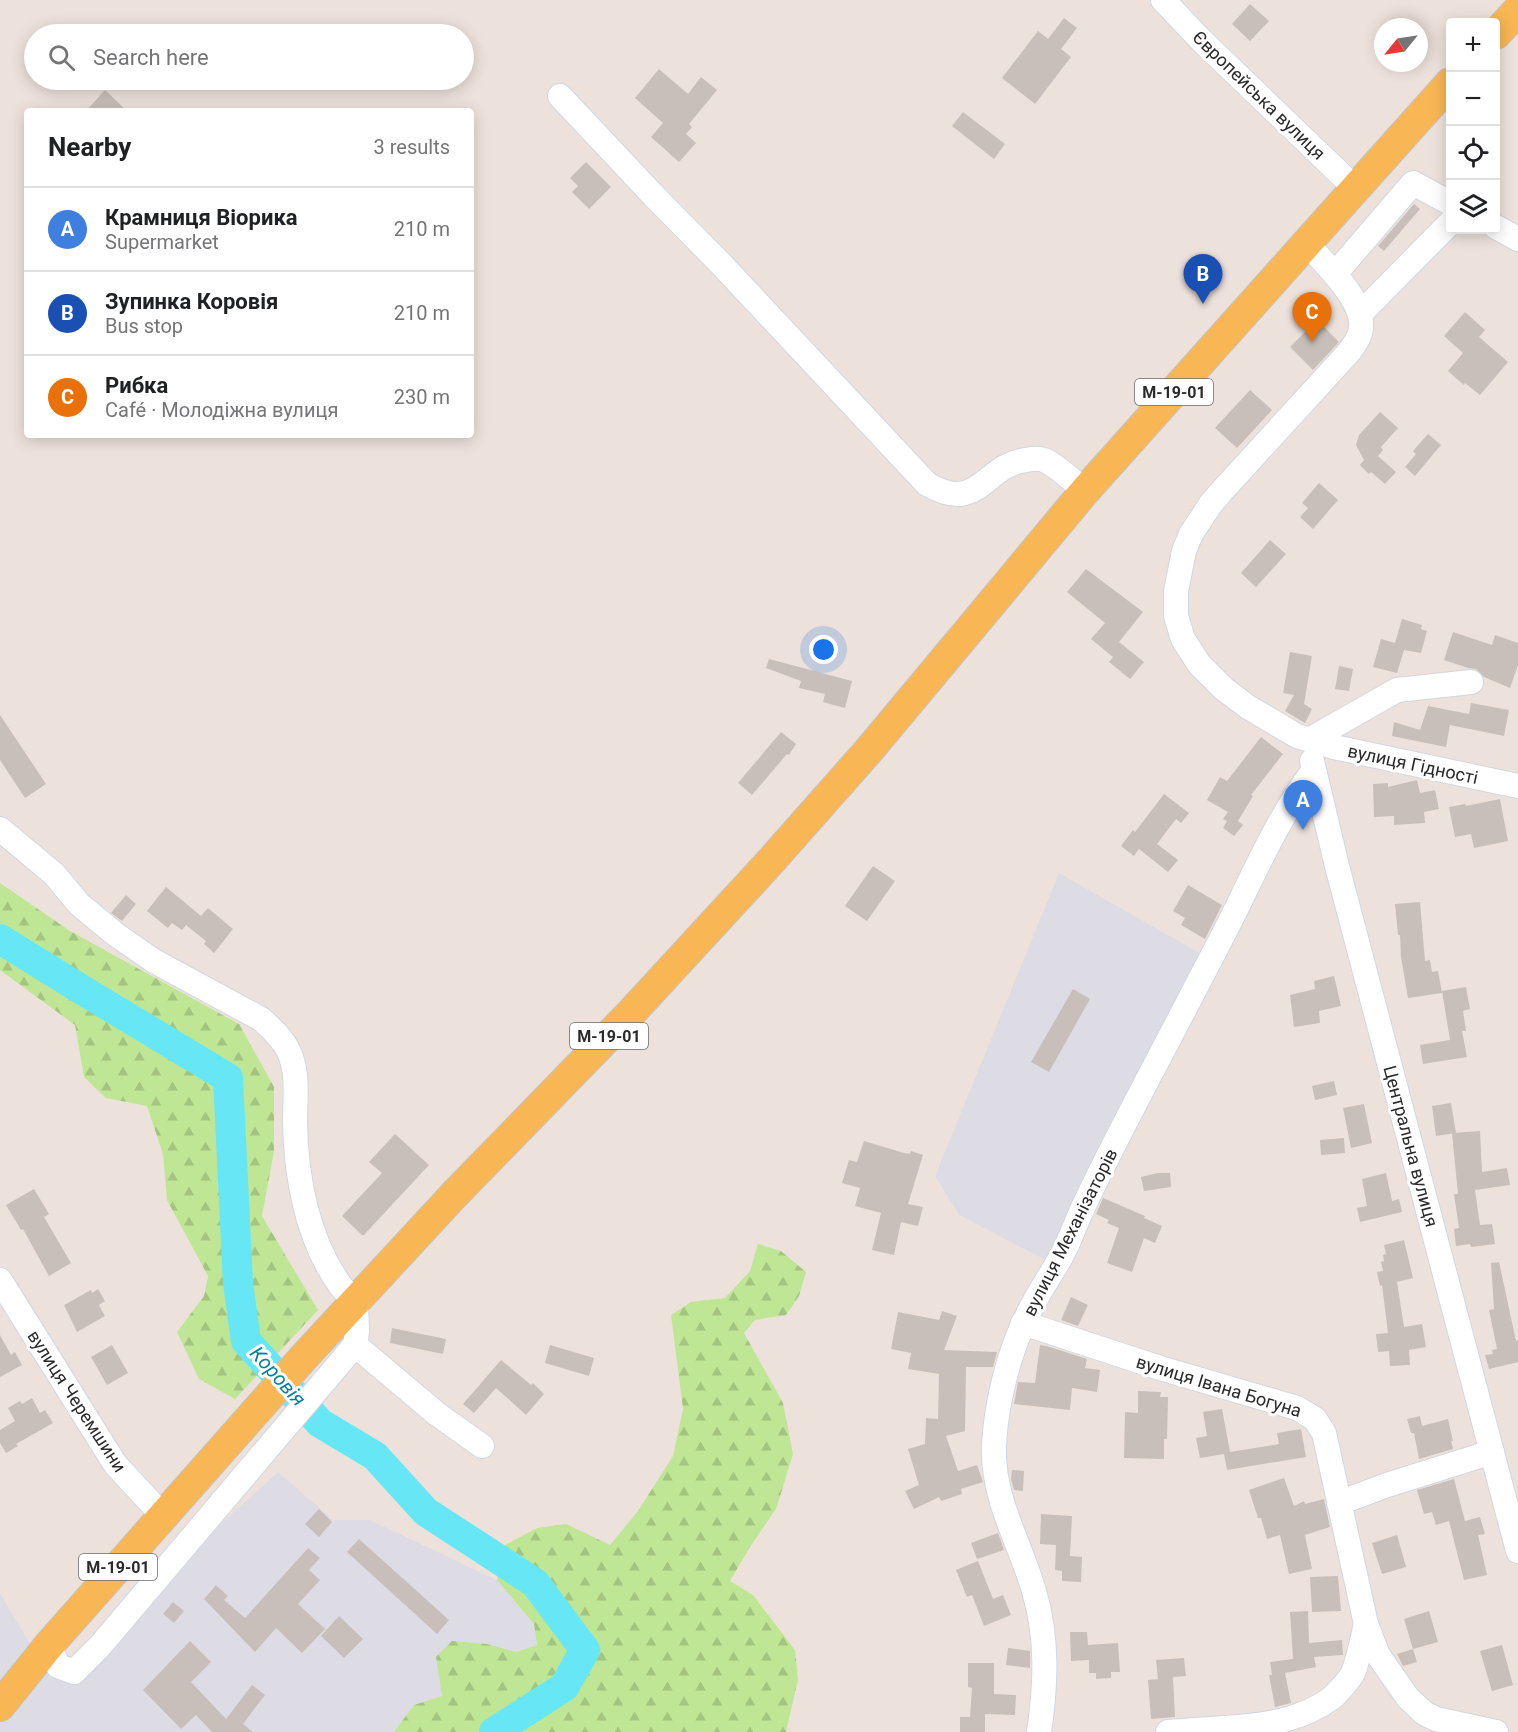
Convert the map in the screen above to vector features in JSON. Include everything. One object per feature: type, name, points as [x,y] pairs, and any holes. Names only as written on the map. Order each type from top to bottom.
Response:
[{"type":"main road","points":[[1500,30],[1518,10]]},
{"type":"main road","name":"М-19-01","points":[[0,1706],[49,1645],[304,1357],[453,1196],[630,1014],[771,861],[870,749],[1085,490],[1446,88]]},
{"type":"street","name":"Європейська вулиця","points":[[1163,0],[1201,40],[1356,189]]},
{"type":"street","points":[[560,96],[927,484],[939,491],[957,495],[969,493],[1004,468],[1018,461],[1030,459],[1044,460],[1085,490]]},
{"type":"street","points":[[1335,274],[1413,183],[1446,200]]},
{"type":"street","points":[[1307,244],[1335,274],[1360,314],[1446,226]]},
{"type":"street","points":[[1500,229],[1518,239]]},
{"type":"street","name":"вулиця Гідності","points":[[1360,314],[1359,335],[1349,352],[1227,485],[1200,519],[1184,550],[1176,591],[1176,616],[1183,639],[1199,664],[1224,689],[1248,707],[1309,741],[1518,786]]},
{"type":"street","points":[[1309,741],[1397,690],[1471,682]]},
{"type":"street","name":"Центральна вулиця","points":[[1309,741],[1340,877],[1518,1551]]},
{"type":"street","name":"вулиця Механізаторів","points":[[1039,1732],[1045,1691],[1043,1631],[1028,1570],[1006,1516],[995,1472],[995,1439],[1012,1351],[1023,1323],[1062,1255],[1087,1198],[1277,826],[1294,796],[1314,770]]},
{"type":"street","points":[[0,829],[54,874],[79,904],[115,934],[154,961],[261,1019],[288,1049],[294,1068],[295,1144],[303,1197],[312,1232],[340,1286],[356,1301],[355,1345],[100,1646],[74,1672],[57,1666],[49,1645]]},
{"type":"street","name":"вулиця Черемшини","points":[[0,1280],[115,1464],[163,1516]]},
{"type":"street","name":"вулиця Івана Богуна","points":[[1023,1323],[1104,1351],[1290,1405],[1316,1419],[1324,1433],[1366,1624],[1378,1655],[1416,1708],[1436,1719],[1496,1732]]},
{"type":"street","points":[[355,1345],[437,1414],[482,1446]]},
{"type":"street","points":[[1339,1503],[1387,1485],[1492,1452]]},
{"type":"street","name":"вулиця Івана Богуна","points":[[1168,1732],[1263,1731],[1283,1727],[1314,1714],[1329,1702],[1349,1679],[1355,1666],[1366,1624]]},
{"type":"street","points":[[1045,1691],[1051,1707],[1055,1732]]},
{"type":"shaded area","points":[[1059,873],[1205,956],[1049,1262],[959,1215],[935,1176]]},
{"type":"shaded area","points":[[278,1472],[333,1520],[370,1520],[497,1580],[534,1624],[537,1645],[516,1652],[487,1644],[437,1657],[442,1696],[414,1705],[394,1732],[0,1732],[0,1593],[50,1678]]},
{"type":"green space","points":[[0,883],[70,931],[239,1024],[274,1087],[274,1151],[262,1216],[318,1310],[235,1399],[199,1379],[177,1332],[204,1296],[208,1276],[167,1200],[163,1154],[147,1106],[106,1098],[84,1077],[75,1025],[0,970]]},
{"type":"green space","points":[[758,1244],[781,1251],[806,1272],[799,1296],[786,1315],[755,1320],[744,1333],[783,1403],[793,1454],[776,1509],[730,1581],[753,1595],[795,1650],[798,1679],[786,1732],[394,1732],[414,1705],[442,1696],[436,1657],[452,1641],[487,1644],[516,1652],[537,1645],[534,1624],[497,1580],[505,1545],[537,1528],[566,1524],[610,1545],[638,1511],[673,1456],[683,1409],[671,1315],[691,1302],[725,1298],[750,1271]]},
{"type":"building","points":[[1250,4],[1269,21],[1250,41],[1232,24]]},
{"type":"building","points":[[1064,18],[1077,28],[1061,49],[1071,57],[1035,104],[1002,78],[1038,31],[1048,39]]},
{"type":"building","points":[[659,69],[688,94],[701,77],[717,90],[689,124],[692,127],[686,134],[696,143],[679,162],[651,137],[663,123],[635,98]]},
{"type":"building","points":[[105,90],[124,108],[89,108]]},
{"type":"building","points":[[963,112],[1005,144],[994,159],[952,126]]},
{"type":"building","points":[[586,162],[611,187],[589,209],[572,192],[578,186],[570,178]]},
{"type":"building","points":[[1414,204],[1420,209],[1384,251],[1378,246]]},
{"type":"building","points":[[1465,312],[1485,330],[1479,337],[1508,362],[1480,395],[1448,371],[1463,353],[1444,336]]},
{"type":"building","points":[[1317,320],[1339,342],[1313,370],[1290,347]]},
{"type":"building","points":[[1250,390],[1272,410],[1237,448],[1215,428]]},
{"type":"building","points":[[1380,412],[1398,428],[1381,447],[1383,450],[1378,456],[1396,472],[1385,484],[1360,465],[1364,460],[1356,445],[1359,435]]},
{"type":"building","points":[[1428,434],[1441,445],[1415,476],[1405,467],[1416,454],[1413,451]]},
{"type":"building","points":[[1319,483],[1338,500],[1313,529],[1300,517],[1308,508],[1302,503]]},
{"type":"building","points":[[1270,540],[1286,554],[1256,587],[1241,573]]},
{"type":"building","points":[[1086,569],[1143,612],[1119,642],[1144,662],[1130,679],[1109,662],[1113,657],[1091,639],[1105,623],[1067,592]]},
{"type":"building","points":[[1402,619],[1422,625],[1421,629],[1427,631],[1421,653],[1404,650],[1397,673],[1373,667],[1381,639],[1395,643]]},
{"type":"building","points":[[1453,632],[1492,645],[1495,635],[1518,643],[1518,665],[1510,688],[1484,677],[1476,669],[1444,660]]},
{"type":"building","points":[[1290,652],[1312,656],[1304,704],[1312,709],[1305,723],[1285,711],[1294,695],[1283,693]]},
{"type":"building","points":[[769,659],[852,681],[845,708],[823,702],[825,694],[799,688],[801,681],[766,668]]},
{"type":"building","points":[[1339,666],[1353,669],[1349,691],[1335,689]]},
{"type":"building","points":[[1471,703],[1509,710],[1504,736],[1450,725],[1446,747],[1392,736],[1394,722],[1420,730],[1428,706],[1469,714]]},
{"type":"building","points":[[0,715],[46,784],[25,798],[0,760]]},
{"type":"building","points":[[781,732],[796,744],[789,755],[787,754],[752,795],[738,783]]},
{"type":"building","points":[[1261,737],[1283,754],[1251,795],[1253,796],[1238,821],[1243,825],[1234,836],[1223,828],[1227,821],[1223,819],[1228,812],[1207,800],[1220,777],[1227,781]]},
{"type":"building","points":[[1417,780],[1420,793],[1435,790],[1439,809],[1424,812],[1425,823],[1394,825],[1394,816],[1374,817],[1373,784],[1388,783],[1388,787]]},
{"type":"building","points":[[1164,794],[1189,813],[1181,823],[1176,819],[1157,844],[1178,860],[1168,872],[1139,849],[1134,856],[1121,846],[1133,830],[1135,832]]},
{"type":"building","points":[[1500,799],[1508,841],[1474,848],[1471,834],[1455,837],[1449,807]]},
{"type":"building","points":[[873,866],[895,881],[867,921],[845,906]]},
{"type":"building","points":[[1188,885],[1222,905],[1205,939],[1181,925],[1185,918],[1173,911]]},
{"type":"building","points":[[166,887],[201,916],[208,908],[233,929],[214,953],[204,944],[206,941],[186,925],[182,930],[172,923],[168,928],[147,911]]},
{"type":"building","points":[[126,895],[136,904],[122,921],[111,913]]},
{"type":"building","points":[[1420,902],[1425,961],[1430,960],[1432,972],[1438,971],[1442,993],[1408,998],[1395,904]]},
{"type":"building","points":[[1334,976],[1341,1006],[1319,1011],[1320,1023],[1294,1027],[1290,995],[1315,989],[1314,981]]},
{"type":"building","points":[[1466,987],[1470,1009],[1463,1011],[1466,1031],[1462,1031],[1467,1057],[1423,1064],[1420,1045],[1450,1040],[1442,991]]},
{"type":"building","points":[[1073,989],[1090,999],[1049,1072],[1031,1062]]},
{"type":"building","points":[[1334,1081],[1337,1095],[1315,1100],[1312,1086]]},
{"type":"building","points":[[1451,1103],[1456,1133],[1436,1136],[1432,1106]]},
{"type":"building","points":[[1364,1104],[1372,1143],[1351,1148],[1343,1108]]},
{"type":"building","points":[[1480,1131],[1482,1172],[1507,1168],[1510,1185],[1475,1190],[1480,1225],[1492,1224],[1495,1244],[1456,1246],[1454,1229],[1459,1228],[1454,1194],[1458,1194],[1452,1133]]},
{"type":"building","points":[[395,1134],[429,1165],[363,1236],[342,1216],[382,1173],[369,1162]]},
{"type":"building","points":[[1344,1138],[1345,1153],[1321,1155],[1320,1140]]},
{"type":"building","points":[[864,1141],[904,1153],[910,1154],[911,1151],[923,1155],[908,1204],[923,1207],[918,1226],[901,1222],[894,1255],[872,1250],[881,1213],[855,1206],[860,1188],[842,1183],[849,1160],[857,1162]]},
{"type":"building","points":[[1170,1173],[1171,1187],[1144,1191],[1141,1177]]},
{"type":"building","points":[[1386,1173],[1392,1201],[1399,1199],[1402,1212],[1360,1222],[1357,1208],[1367,1206],[1362,1179]]},
{"type":"building","points":[[34,1189],[49,1214],[44,1217],[71,1263],[49,1276],[23,1229],[21,1230],[6,1205]]},
{"type":"building","points":[[1103,1198],[1162,1226],[1155,1243],[1144,1238],[1132,1272],[1107,1263],[1119,1228],[1107,1223],[1109,1220],[1096,1214]]},
{"type":"building","points":[[1404,1240],[1413,1278],[1397,1282],[1404,1327],[1422,1324],[1426,1347],[1409,1350],[1410,1365],[1390,1366],[1389,1351],[1378,1352],[1376,1334],[1388,1333],[1382,1285],[1380,1286],[1377,1272],[1383,1271],[1381,1262],[1384,1261],[1383,1255],[1386,1254],[1384,1245]]},
{"type":"building","points":[[1499,1262],[1516,1341],[1518,1340],[1518,1362],[1489,1369],[1485,1355],[1493,1354],[1492,1350],[1497,1349],[1489,1310],[1494,1309],[1491,1263]]},
{"type":"building","points":[[98,1289],[105,1301],[99,1305],[105,1316],[77,1332],[64,1305],[91,1290],[92,1293]]},
{"type":"building","points":[[1071,1297],[1088,1305],[1078,1326],[1061,1320]]},
{"type":"building","points":[[942,1311],[957,1316],[944,1350],[997,1352],[993,1367],[966,1367],[965,1431],[946,1436],[958,1471],[977,1465],[983,1482],[961,1489],[962,1494],[941,1501],[939,1497],[914,1509],[905,1491],[919,1485],[908,1449],[925,1444],[926,1418],[938,1419],[939,1374],[908,1369],[911,1353],[891,1349],[898,1312],[939,1320]]},
{"type":"building","points":[[392,1328],[446,1339],[443,1354],[390,1343]]},
{"type":"building","points":[[0,1335],[11,1355],[15,1352],[22,1365],[0,1377]]},
{"type":"building","points":[[112,1345],[128,1373],[107,1385],[91,1357]]},
{"type":"building","points":[[550,1345],[594,1358],[589,1376],[545,1363]]},
{"type":"building","points":[[1040,1345],[1087,1359],[1085,1368],[1100,1370],[1097,1392],[1072,1388],[1070,1410],[1014,1404],[1018,1382],[1035,1383]]},
{"type":"building","points":[[501,1360],[531,1385],[533,1383],[544,1394],[526,1415],[496,1388],[474,1413],[463,1404]]},
{"type":"building","points":[[1138,1391],[1161,1392],[1160,1397],[1168,1397],[1164,1459],[1124,1458],[1125,1412],[1138,1413]]},
{"type":"building","points":[[32,1398],[40,1413],[45,1410],[53,1423],[16,1444],[18,1446],[6,1453],[0,1443],[0,1430],[15,1421],[8,1408],[20,1401],[22,1404]]},
{"type":"building","points":[[1222,1409],[1230,1452],[1279,1444],[1277,1433],[1301,1429],[1306,1457],[1227,1470],[1224,1454],[1200,1458],[1196,1438],[1207,1436],[1203,1412]]},
{"type":"building","points":[[1420,1416],[1422,1426],[1448,1419],[1453,1449],[1419,1459],[1414,1433],[1411,1433],[1407,1419]]},
{"type":"building","points":[[1012,1470],[1024,1471],[1023,1491],[1014,1490],[1011,1479]]},
{"type":"building","points":[[1284,1478],[1294,1506],[1304,1501],[1305,1504],[1324,1499],[1330,1527],[1305,1535],[1312,1569],[1289,1574],[1280,1535],[1267,1539],[1249,1490]]},
{"type":"building","points":[[1454,1479],[1465,1521],[1480,1517],[1485,1534],[1478,1535],[1487,1575],[1464,1580],[1449,1521],[1436,1525],[1432,1512],[1424,1514],[1417,1490]]},
{"type":"building","points":[[319,1509],[332,1522],[319,1537],[305,1524]]},
{"type":"building","points":[[1041,1514],[1072,1516],[1070,1556],[1082,1557],[1081,1582],[1062,1581],[1062,1571],[1055,1570],[1056,1545],[1040,1544]]},
{"type":"building","points":[[998,1533],[1004,1550],[977,1559],[971,1543]]},
{"type":"building","points":[[1397,1535],[1406,1567],[1382,1574],[1372,1543]]},
{"type":"building","points":[[359,1539],[449,1620],[437,1634],[347,1552]]},
{"type":"building","points":[[308,1548],[320,1558],[309,1570],[320,1580],[298,1604],[325,1629],[302,1653],[276,1628],[255,1652],[204,1599],[216,1585],[228,1596],[224,1600],[245,1618]]},
{"type":"building","points":[[978,1561],[993,1599],[1003,1595],[1011,1615],[984,1626],[972,1595],[967,1597],[956,1570]]},
{"type":"building","points":[[1338,1576],[1341,1611],[1312,1612],[1310,1577]]},
{"type":"building","points":[[173,1602],[184,1611],[174,1623],[163,1614]]},
{"type":"building","points":[[1308,1611],[1309,1643],[1342,1640],[1343,1655],[1314,1657],[1316,1667],[1285,1673],[1291,1703],[1275,1707],[1269,1675],[1272,1675],[1270,1662],[1293,1659],[1290,1612]]},
{"type":"building","points":[[1429,1611],[1438,1642],[1413,1649],[1404,1619]]},
{"type":"building","points":[[339,1616],[363,1639],[344,1658],[321,1636]]},
{"type":"building","points":[[1070,1632],[1087,1632],[1088,1645],[1118,1643],[1120,1672],[1111,1672],[1111,1678],[1096,1679],[1096,1673],[1089,1673],[1089,1660],[1071,1661]]},
{"type":"building","points":[[190,1641],[211,1662],[191,1682],[226,1719],[252,1685],[265,1695],[243,1724],[253,1732],[212,1732],[196,1715],[181,1729],[143,1690]]},
{"type":"building","points":[[1502,1645],[1513,1685],[1492,1691],[1480,1651]]},
{"type":"building","points":[[1008,1648],[1030,1651],[1030,1668],[1006,1665]]},
{"type":"building","points":[[1413,1649],[1417,1662],[1403,1666],[1397,1654]]},
{"type":"building","points":[[1184,1658],[1186,1676],[1173,1677],[1175,1717],[1151,1719],[1148,1680],[1158,1679],[1156,1660]]},
{"type":"building","points":[[968,1663],[994,1663],[994,1694],[1016,1695],[1015,1715],[985,1714],[985,1732],[960,1732],[960,1717],[970,1717],[972,1688],[968,1687]]},
{"type":"waterway","name":"Коровія","points":[[0,939],[228,1078],[238,1283],[246,1341],[320,1423],[375,1456],[426,1512],[535,1583],[585,1650],[564,1687],[494,1732]]},
{"type":"place","name":"Зупинка Коровія","points":[[1203,304]]},
{"type":"place","name":"Рибка","points":[[1312,342]]},
{"type":"place","name":"Крамниця Віорика","points":[[1303,830]]}]
